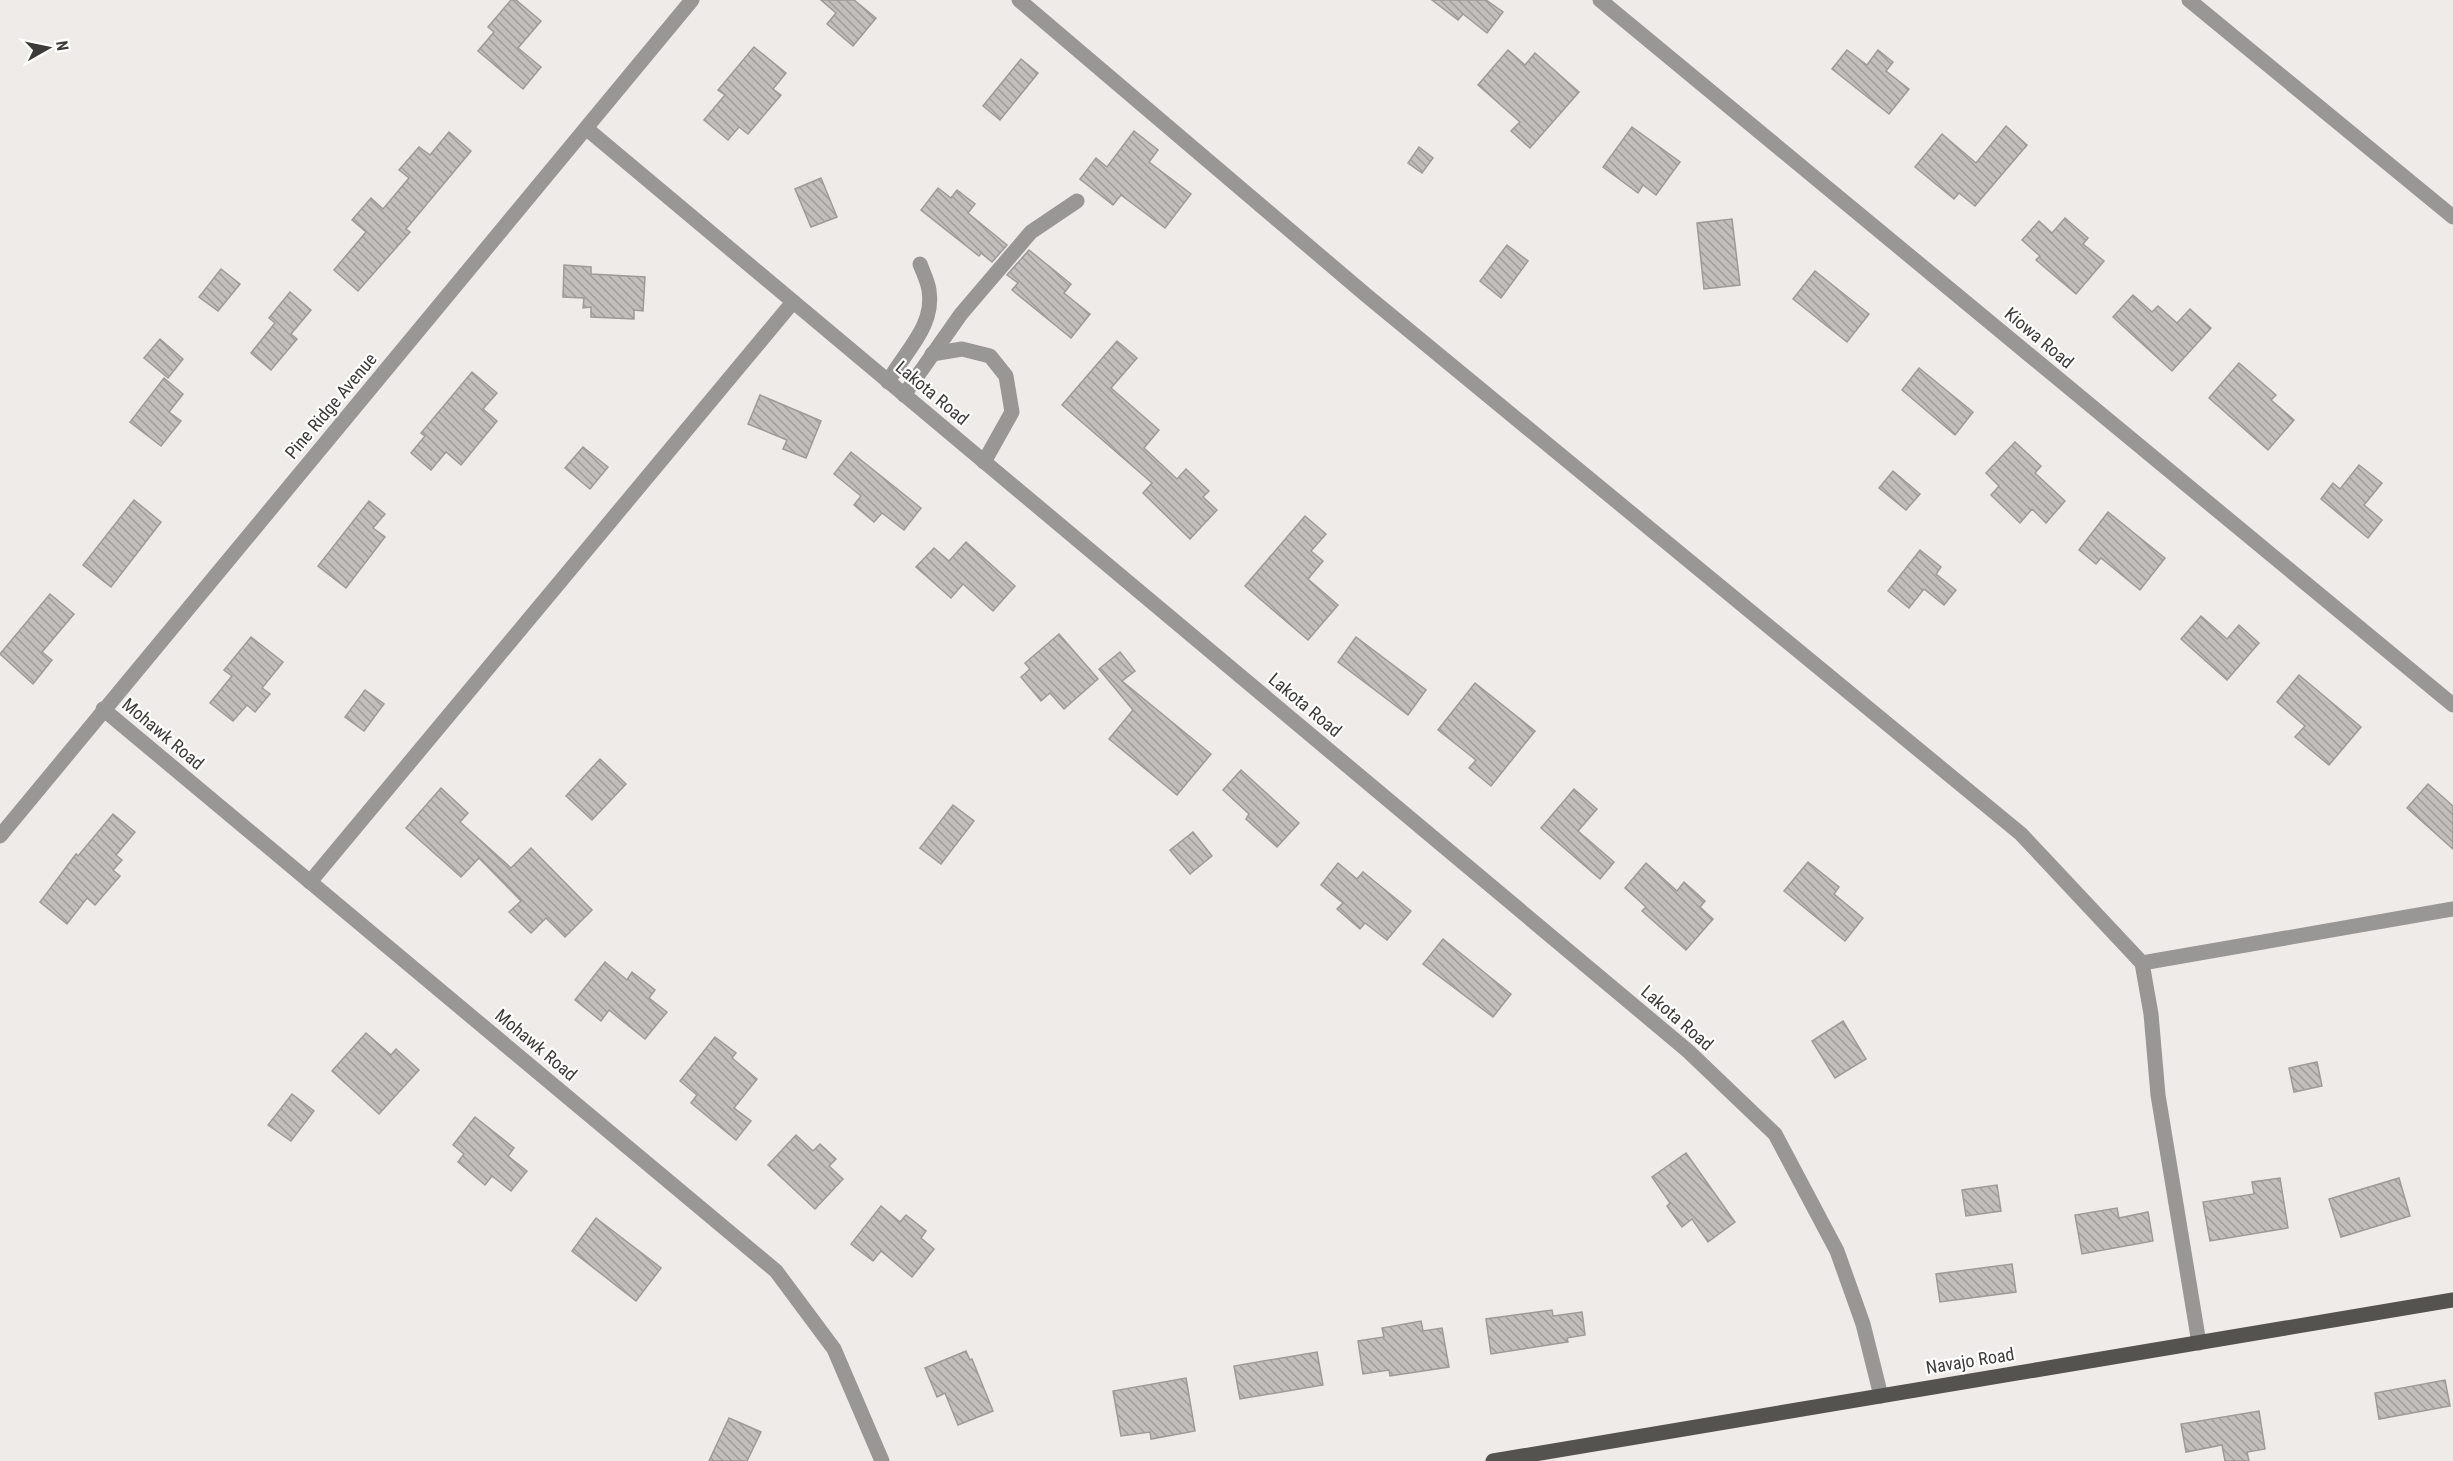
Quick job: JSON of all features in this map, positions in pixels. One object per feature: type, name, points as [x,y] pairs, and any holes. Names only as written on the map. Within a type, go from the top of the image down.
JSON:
[{"type":"main road","name":"Navajo Road","points":[[1493,1461],[2453,1300]]},
{"type":"street","name":"Pine Ridge Avenue","points":[[0,836],[692,0]]},
{"type":"street","points":[[1019,0],[1376,303],[2021,834],[2142,963],[2151,1014],[2158,1095],[2199,1343]]},
{"type":"street","name":"Kiowa Road","points":[[1600,0],[2453,705]]},
{"type":"street","points":[[2188,0],[2453,217]]},
{"type":"street","name":"Lakota Road","points":[[587,129],[1688,1051],[1775,1134],[1837,1251],[1863,1324],[1881,1396]]},
{"type":"street","points":[[904,395],[961,314],[1031,232],[1077,201]]},
{"type":"street","points":[[888,382],[899,361],[925,328],[930,310],[929,289],[920,264]]},
{"type":"street","points":[[310,882],[793,302]]},
{"type":"street","points":[[932,354],[962,349],[990,356],[1006,376],[1012,412],[984,462]]},
{"type":"street","name":"Mohawk Road","points":[[103,710],[776,1271],[834,1348],[882,1461]]},
{"type":"street","points":[[2142,963],[2453,909]]},
{"type":"building","points":[[511,0],[516,0],[541,21],[518,48],[541,67],[523,89],[478,51],[494,32],[488,27]]},
{"type":"building","points":[[821,0],[854,0],[876,18],[853,46],[827,24],[836,13]]},
{"type":"building","points":[[1432,0],[1486,0],[1503,12],[1487,33],[1463,14],[1458,20]]},
{"type":"building","points":[[754,47],[786,73],[773,89],[781,95],[748,134],[739,127],[728,140],[704,120],[725,95],[718,90]]},
{"type":"building","points":[[1508,50],[1525,65],[1535,53],[1579,92],[1530,148],[1511,131],[1520,122],[1478,85]]},
{"type":"building","points":[[1847,50],[1867,65],[1878,50],[1893,62],[1886,71],[1909,89],[1889,114],[1832,69]]},
{"type":"building","points":[[1021,59],[1038,73],[1000,120],[983,106]]},
{"type":"building","points":[[2006,126],[2027,145],[1975,206],[1959,193],[1954,199],[1915,167],[1942,134],[1976,163]]},
{"type":"building","points":[[1632,127],[1680,162],[1656,195],[1643,185],[1638,193],[1603,167]]},
{"type":"building","points":[[1134,131],[1158,150],[1149,162],[1191,194],[1165,228],[1121,195],[1113,205],[1080,179],[1096,158],[1107,167]]},
{"type":"building","points":[[449,132],[471,151],[406,229],[410,232],[358,291],[334,270],[366,232],[352,220],[371,198],[383,209],[409,178],[399,170],[419,147],[430,155]]},
{"type":"building","points":[[1419,147],[1433,158],[1422,173],[1408,163]]},
{"type":"building","points":[[821,178],[837,217],[811,227],[795,189]]},
{"type":"building","points":[[938,188],[951,198],[957,190],[975,204],[968,213],[1007,245],[992,262],[981,253],[979,256],[921,210]]},
{"type":"building","points":[[2065,218],[2088,238],[2083,244],[2104,261],[2076,294],[2036,260],[2040,256],[2022,240],[2039,221],[2052,233]]},
{"type":"building","points":[[1732,219],[1740,285],[1704,289],[1697,223]]},
{"type":"building","points":[[1507,245],[1528,261],[1501,298],[1480,281]]},
{"type":"building","points":[[1029,250],[1071,284],[1064,293],[1090,314],[1071,338],[1012,290],[1018,283],[1007,275]]},
{"type":"building","points":[[564,265],[591,267],[591,274],[645,277],[643,311],[634,310],[634,319],[591,317],[591,307],[583,308],[584,298],[563,297]]},
{"type":"building","points":[[221,269],[240,284],[218,311],[199,297]]},
{"type":"building","points":[[1815,271],[1869,314],[1847,342],[1793,299]]},
{"type":"building","points":[[290,292],[311,310],[291,334],[297,339],[271,370],[251,353],[275,323],[269,318]]},
{"type":"building","points":[[2133,295],[2152,312],[2158,306],[2177,323],[2190,309],[2211,328],[2172,371],[2113,317]]},
{"type":"building","points":[[160,339],[183,359],[168,378],[144,358]]},
{"type":"building","points":[[1117,341],[1137,358],[1111,388],[1159,430],[1144,448],[1177,479],[1186,469],[1209,491],[1203,497],[1217,510],[1190,539],[1143,493],[1152,483],[1062,405]]},
{"type":"building","points":[[2239,363],[2276,395],[2271,400],[2294,420],[2268,450],[2209,398]]},
{"type":"building","points":[[1919,368],[1973,412],[1955,435],[1902,390]]},
{"type":"building","points":[[472,372],[497,393],[483,409],[497,421],[461,465],[446,452],[431,470],[411,453],[425,436],[421,433]]},
{"type":"building","points":[[164,378],[183,394],[169,412],[181,421],[161,446],[130,422]]},
{"type":"building","points":[[760,395],[821,421],[806,458],[783,449],[787,440],[748,424]]},
{"type":"building","points":[[2015,442],[2041,466],[2035,473],[2065,501],[2046,523],[2032,509],[2020,523],[1991,495],[1999,486],[1986,473]]},
{"type":"building","points":[[583,447],[608,467],[590,489],[565,468]]},
{"type":"building","points":[[851,452],[921,508],[904,530],[882,513],[874,522],[854,505],[861,496],[834,474]]},
{"type":"building","points":[[2359,465],[2382,483],[2364,505],[2382,520],[2368,538],[2321,499],[2333,483],[2340,489]]},
{"type":"building","points":[[1893,471],[1920,494],[1906,510],[1879,488]]},
{"type":"building","points":[[134,500],[161,522],[111,587],[83,565]]},
{"type":"building","points":[[369,501],[385,514],[373,528],[385,537],[346,588],[318,566]]},
{"type":"building","points":[[2108,512],[2165,558],[2140,590],[2101,558],[2096,564],[2079,550]]},
{"type":"building","points":[[1305,516],[1326,534],[1311,551],[1323,561],[1308,579],[1338,605],[1308,640],[1245,586]]},
{"type":"building","points":[[966,542],[1015,586],[993,611],[963,584],[951,598],[916,567],[934,548],[949,561]]},
{"type":"building","points":[[1920,550],[1941,567],[1936,574],[1956,590],[1944,605],[1924,589],[1909,608],[1888,591]]},
{"type":"building","points":[[50,594],[74,614],[42,652],[52,660],[33,684],[0,654]]},
{"type":"building","points":[[2201,616],[2227,639],[2239,625],[2259,643],[2227,680],[2181,639]]},
{"type":"building","points":[[1059,634],[1098,679],[1064,709],[1050,693],[1041,701],[1021,677],[1030,669],[1025,663]]},
{"type":"building","points":[[251,637],[283,662],[262,688],[270,694],[255,712],[247,705],[233,721],[210,703],[232,676],[224,670]]},
{"type":"building","points":[[1356,637],[1426,690],[1408,715],[1338,662]]},
{"type":"building","points":[[1120,652],[1135,671],[1122,681],[1211,754],[1177,795],[1109,739],[1133,710],[1099,669]]},
{"type":"building","points":[[2299,675],[2361,727],[2329,765],[2295,737],[2305,726],[2277,702]]},
{"type":"building","points":[[1475,683],[1535,731],[1491,786],[1469,768],[1476,760],[1438,730]]},
{"type":"building","points":[[365,690],[384,704],[364,731],[345,717]]},
{"type":"building","points":[[600,759],[626,784],[592,820],[566,796]]},
{"type":"building","points":[[1241,770],[1299,823],[1277,847],[1246,819],[1249,814],[1223,790]]},
{"type":"building","points":[[2428,784],[2453,806],[2453,849],[2407,808]]},
{"type":"building","points":[[441,788],[468,813],[460,822],[511,868],[531,848],[592,910],[565,937],[546,918],[531,933],[509,912],[521,901],[479,858],[461,877],[406,828]]},
{"type":"building","points":[[1574,789],[1597,809],[1578,831],[1614,862],[1600,879],[1541,828]]},
{"type":"building","points":[[953,805],[974,821],[941,864],[920,848]]},
{"type":"building","points":[[113,814],[135,832],[116,855],[122,860],[113,870],[120,876],[95,905],[87,898],[67,924],[40,902],[76,854],[78,856]]},
{"type":"building","points":[[1193,832],[1212,856],[1190,874],[1170,850]]},
{"type":"building","points":[[1808,862],[1839,887],[1834,894],[1863,918],[1845,941],[1784,891]]},
{"type":"building","points":[[1338,863],[1357,879],[1363,872],[1411,911],[1387,940],[1365,923],[1360,929],[1337,909],[1343,903],[1321,885]]},
{"type":"building","points":[[1646,863],[1677,891],[1684,882],[1705,901],[1700,907],[1713,919],[1686,950],[1642,911],[1646,907],[1625,888]]},
{"type":"building","points":[[1443,939],[1511,994],[1493,1017],[1423,964]]},
{"type":"building","points":[[605,962],[627,980],[632,972],[655,990],[649,998],[667,1012],[645,1039],[609,1010],[601,1021],[575,1000]]},
{"type":"building","points":[[1843,1021],[1866,1059],[1835,1078],[1812,1041]]},
{"type":"building","points":[[366,1033],[391,1055],[396,1049],[419,1070],[379,1114],[332,1071]]},
{"type":"building","points":[[715,1037],[736,1053],[732,1058],[757,1079],[734,1108],[751,1121],[736,1140],[691,1103],[697,1095],[680,1081]]},
{"type":"building","points":[[2317,1062],[2322,1086],[2294,1092],[2289,1068]]},
{"type":"building","points":[[292,1094],[314,1111],[291,1141],[268,1125]]},
{"type":"building","points":[[475,1117],[514,1148],[508,1156],[527,1171],[511,1191],[492,1176],[485,1185],[458,1162],[464,1154],[453,1145]]},
{"type":"building","points":[[796,1135],[813,1151],[820,1144],[836,1159],[829,1166],[843,1179],[815,1209],[768,1165]]},
{"type":"building","points":[[1686,1153],[1735,1222],[1708,1242],[1692,1219],[1682,1227],[1667,1206],[1670,1203],[1652,1177]]},
{"type":"building","points":[[2280,1178],[2288,1228],[2210,1241],[2203,1202],[2254,1194],[2252,1182]]},
{"type":"building","points":[[2399,1178],[2410,1216],[2341,1237],[2329,1199]]},
{"type":"building","points":[[1997,1185],[2001,1211],[1966,1216],[1962,1190]]},
{"type":"building","points":[[881,1206],[900,1222],[906,1215],[926,1231],[921,1238],[934,1249],[912,1277],[881,1251],[873,1261],[851,1244]]},
{"type":"building","points":[[2117,1208],[2119,1218],[2148,1212],[2153,1241],[2082,1254],[2075,1215]]},
{"type":"building","points":[[596,1218],[661,1268],[636,1301],[572,1251]]},
{"type":"building","points":[[2012,1264],[2016,1292],[1940,1302],[1936,1274]]},
{"type":"building","points":[[1552,1310],[1553,1316],[1582,1312],[1585,1335],[1567,1338],[1568,1342],[1491,1354],[1486,1319]]},
{"type":"building","points":[[1421,1321],[1423,1331],[1442,1328],[1449,1367],[1390,1376],[1389,1370],[1363,1374],[1358,1341],[1384,1337],[1382,1328]]},
{"type":"building","points":[[966,1351],[970,1360],[972,1359],[993,1411],[958,1425],[945,1393],[937,1397],[925,1368]]},
{"type":"building","points":[[1317,1352],[1323,1385],[1240,1399],[1234,1366]]},
{"type":"building","points":[[1186,1378],[1195,1431],[1151,1439],[1150,1432],[1121,1436],[1113,1391]]},
{"type":"building","points":[[2445,1380],[2450,1406],[2379,1419],[2375,1393]]},
{"type":"building","points":[[2259,1411],[2265,1449],[2247,1452],[2249,1461],[2225,1461],[2222,1445],[2186,1452],[2181,1424]]},
{"type":"building","points":[[729,1418],[761,1432],[747,1461],[709,1461]]}]
